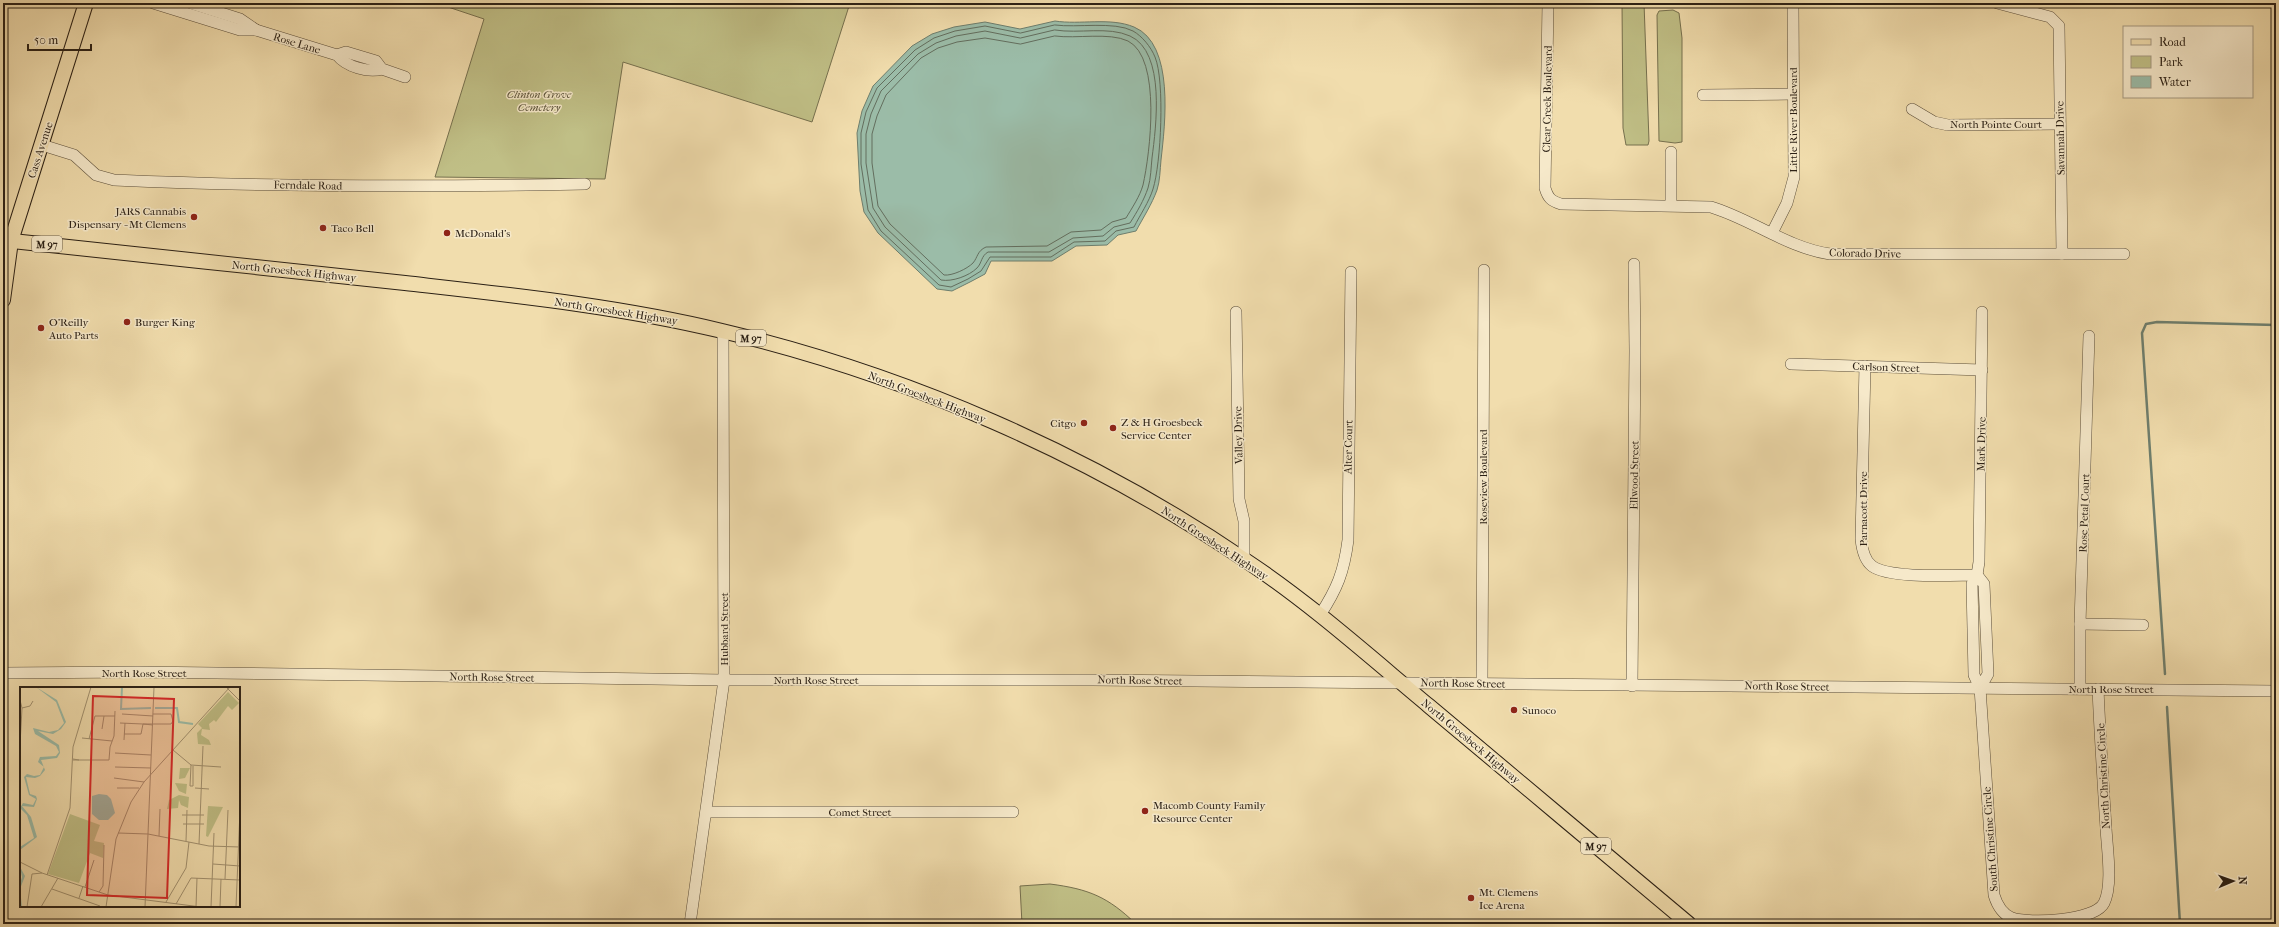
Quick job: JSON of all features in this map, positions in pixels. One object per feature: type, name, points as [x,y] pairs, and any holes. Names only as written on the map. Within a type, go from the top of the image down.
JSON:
[{"type":"main road","name":"Cass Avenue","points":[[3,300],[7,240],[42,145],[86,3]]},
{"type":"main road","name":"North Groesbeck Highway","points":[[7,240],[572,303],[650,316],[723,331],[809,354],[880,377],[992,422],[1110,479],[1244,559],[1320,616],[1401,682],[1689,924]]},
{"type":"street","name":"Rose Lane","points":[[153,3],[240,30],[256,30],[337,55],[343,62],[374,72],[382,69],[405,77]]},
{"type":"street","name":"Rose Lane","points":[[190,3],[240,19],[256,30]]},
{"type":"street","name":"Clear Creek Boulevard","points":[[1547,195],[1545,182],[1548,3]]},
{"type":"street","name":"Little River Boulevard","points":[[1772,233],[1787,203],[1794,177],[1793,3]]},
{"type":"street","name":"Savannah Drive","points":[[1997,3],[2050,17],[2057,22],[2060,39],[2062,254]]},
{"type":"street","points":[[1703,95],[1793,94]]},
{"type":"street","name":"North Pointe Court","points":[[1912,109],[1934,122],[1948,125],[2060,124]]},
{"type":"street","name":"Ferndale Road","points":[[42,145],[74,155],[96,175],[114,180],[234,184],[442,186],[585,184]]},
{"type":"street","points":[[1671,152],[1671,205]]},
{"type":"street","name":"Colorado Drive","points":[[1547,195],[1551,200],[1561,204],[1711,206],[1813,250],[1830,254],[2124,254]]},
{"type":"street","name":"Ellwood Street","points":[[1632,686],[1635,351],[1634,264]]},
{"type":"street","name":"Roseview Boulevard","points":[[1482,684],[1484,270]]},
{"type":"street","name":"Alter Court","points":[[1320,616],[1342,577],[1348,540],[1350,272]]},
{"type":"street","name":"Valley Drive","points":[[1236,312],[1239,498],[1244,521],[1244,559]]},
{"type":"street","name":"Mark Drive","points":[[1980,688],[1988,674],[1984,584],[1977,575],[1982,312]]},
{"type":"street","name":"Hubbard Street","points":[[690,924],[724,680],[723,331]]},
{"type":"street","name":"Rose Petal Court","points":[[2080,689],[2080,624],[2089,336]]},
{"type":"street","name":"Carlson Street","points":[[1790,364],[1982,370]]},
{"type":"street","name":"Parnacott Drive","points":[[1865,366],[1861,538],[1866,560],[1872,566],[1890,573],[1977,575]]},
{"type":"street","points":[[2080,624],[2143,625]]},
{"type":"street","name":"North Rose Street","points":[[3,673],[137,672],[724,680],[1401,682],[1632,686],[2276,691]]},
{"type":"street","name":"South Christine Circle","points":[[1980,688],[1992,880],[1994,895],[1998,906],[2012,918],[2025,920],[2050,920],[2090,914],[2101,907],[2107,897],[2108,863]]},
{"type":"street","name":"North Christine Circle","points":[[2098,689],[2108,863]]},
{"type":"street","name":"Comet Street","points":[[706,812],[1013,812]]},
{"type":"green space","name":"Clinton Grove Cemetery","points":[[436,3],[850,3],[812,122],[623,62],[605,179],[435,177],[484,19]]},
{"type":"green space","points":[[1622,3],[1644,3],[1648,145],[1626,145],[1623,128]]},
{"type":"green space","points":[[1673,10],[1679,13],[1682,38],[1682,142],[1675,143],[1659,141],[1657,15],[1659,11]]},
{"type":"green space","points":[[1050,884],[1076,889],[1097,896],[1116,907],[1136,924],[1022,924],[1020,886]]},
{"type":"water","points":[[1055,21],[1115,22],[1125,24],[1134,27],[1147,36],[1156,50],[1162,67],[1165,107],[1159,179],[1155,195],[1136,231],[1118,235],[1107,245],[1076,246],[1052,261],[991,261],[985,274],[970,282],[952,291],[937,289],[878,233],[864,212],[860,191],[857,133],[862,111],[873,86],[912,46],[932,34],[954,27],[985,22],[1020,29]]},
{"type":"waterway","points":[[2165,674],[2142,333],[2146,324],[2157,322],[2276,325]]},
{"type":"waterway","points":[[2167,707],[2180,924]]},
{"type":"place","name":"JARS Cannabis Dispensary - Mt Clemens","points":[[194,217]]},
{"type":"place","name":"Taco Bell","points":[[323,228]]},
{"type":"place","name":"McDonald's","points":[[447,233]]},
{"type":"place","name":"Burger King","points":[[127,322]]},
{"type":"place","name":"O'Reilly Auto Parts","points":[[41,328]]},
{"type":"place","name":"Citgo","points":[[1084,423]]},
{"type":"place","name":"Z & H Groesbeck Service Center","points":[[1113,428]]},
{"type":"place","name":"Sunoco","points":[[1514,710]]},
{"type":"place","name":"Macomb County Family Resource Center","points":[[1145,811]]},
{"type":"place","name":"Mt. Clemens Ice Arena","points":[[1471,898]]}]
